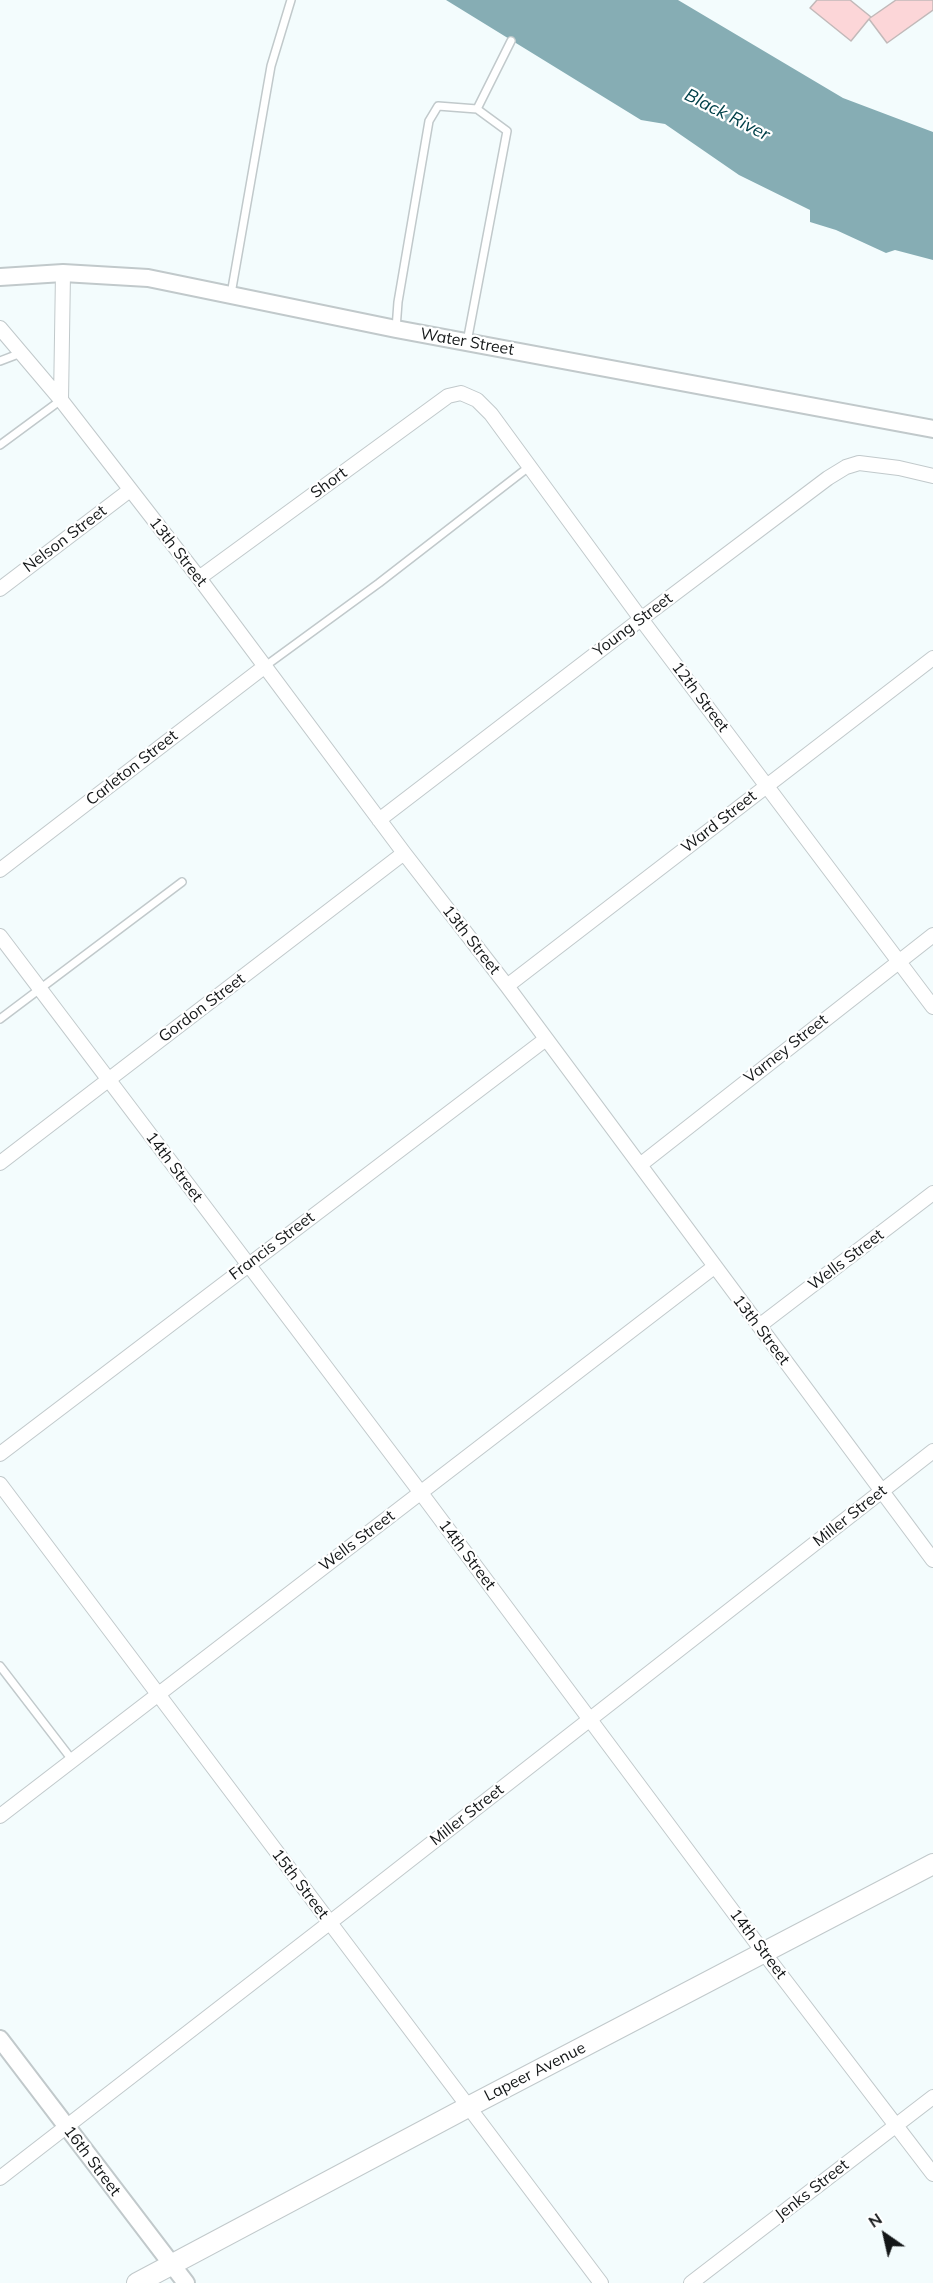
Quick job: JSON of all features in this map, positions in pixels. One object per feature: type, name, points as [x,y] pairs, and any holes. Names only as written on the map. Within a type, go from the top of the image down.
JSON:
[{"type":"main road","name":"Lapeer Avenue","points":[[138,2283],[468,2107],[933,1864]]},
{"type":"street","name":"Water Street","points":[[0,277],[63,273],[148,278],[396,329],[933,429]]},
{"type":"street","points":[[61,400],[63,273]]},
{"type":"street","name":"13th Street","points":[[0,328],[61,400],[199,578],[379,820],[507,986],[714,1268],[933,1560]]},
{"type":"street","name":"12th Street","points":[[461,393],[477,400],[491,414],[641,619],[933,1007]]},
{"type":"street","name":"Short","points":[[199,578],[448,396],[461,393]]},
{"type":"street","name":"Young Street","points":[[379,820],[828,478],[846,467],[860,464],[899,468],[933,476]]},
{"type":"street","name":"Nelson Street","points":[[0,589],[130,490]]},
{"type":"street","name":"Ward Street","points":[[507,986],[933,658]]},
{"type":"street","name":"Carleton Street","points":[[0,870],[264,667]]},
{"type":"street","name":"Gordon Street","points":[[0,1163],[404,853]]},
{"type":"street","name":"Varney Street","points":[[640,1165],[933,935]]},
{"type":"street","name":"14th Street","points":[[0,936],[421,1492],[764,1953],[933,2174]]},
{"type":"street","name":"Francis Street","points":[[0,1454],[546,1039]]},
{"type":"street","name":"Wells Street","points":[[759,1326],[933,1193]]},
{"type":"street","name":"Wells Street","points":[[0,1816],[714,1268]]},
{"type":"street","name":"Miller Street","points":[[0,2178],[933,1451]]},
{"type":"street","name":"15th Street","points":[[0,1484],[601,2283]]},
{"type":"street","name":"16th Street","points":[[0,2038],[186,2283]]},
{"type":"street","name":"Jenks Street","points":[[691,2283],[933,2097]]},
{"type":"lane","points":[[231,294],[271,66],[291,0]]},
{"type":"lane","points":[[477,109],[511,41]]},
{"type":"lane","points":[[396,329],[398,302],[429,121],[438,106],[477,109],[507,131],[467,342]]},
{"type":"lane","points":[[0,361],[21,353]]},
{"type":"lane","points":[[0,445],[61,400]]},
{"type":"lane","points":[[264,667],[379,583],[530,466]]},
{"type":"lane","points":[[0,1019],[182,882]]},
{"type":"lane","points":[[0,1666],[73,1761]]},
{"type":"water","name":"Black River","points":[[446,0],[678,0],[843,98],[933,132],[933,260],[895,250],[886,253],[836,230],[810,222],[810,210],[739,175],[665,124],[641,120]]},
{"type":"building","points":[[817,0],[850,0],[870,18],[896,0],[933,0],[933,10],[887,43],[869,19],[851,41],[810,8]]}]
